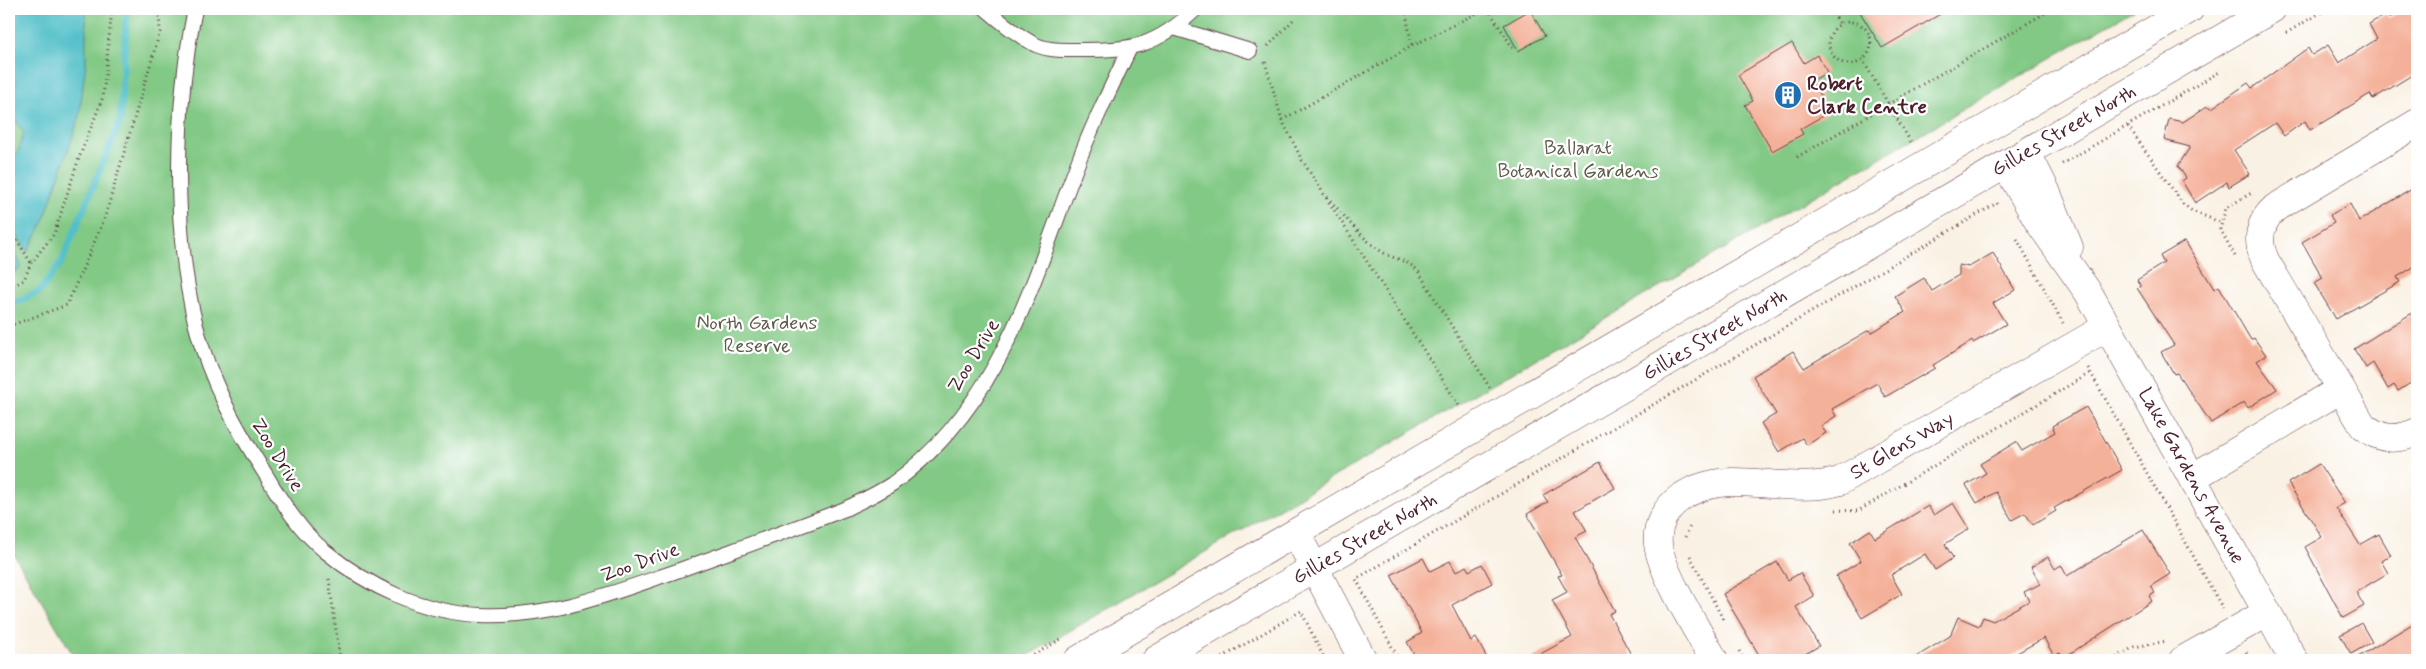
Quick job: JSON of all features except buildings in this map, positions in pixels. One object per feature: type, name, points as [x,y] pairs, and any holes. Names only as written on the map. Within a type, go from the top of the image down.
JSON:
[{"type":"main road","name":"Gillies Street North","points":[[1078,660],[2190,9]]},
{"type":"main road","name":"Gillies Street North","points":[[1156,660],[2272,9]]},
{"type":"main road","name":"Lake Gardens Avenue","points":[[1996,123],[2016,159],[2046,191],[2088,292],[2294,660]]},
{"type":"main road","points":[[2417,123],[2270,212],[2261,229],[2260,245],[2265,260],[2359,421],[2374,434],[2384,438],[2396,439],[2417,432]]},
{"type":"main road","name":"St Glens Way","points":[[1714,660],[1668,572],[1658,545],[1659,530],[1664,515],[1678,500],[1700,488],[1724,482],[1812,485],[1840,481],[2107,326]]},
{"type":"main road","points":[[2192,478],[2341,390]]},
{"type":"main road","points":[[1296,533],[1363,660]]},
{"type":"main road","points":[[2183,660],[2267,613]]},
{"type":"lane","name":"Zoo Drive","points":[[195,9],[188,45],[180,109],[180,188],[183,240],[196,325],[212,379],[240,434],[283,503],[310,537],[326,552],[392,594],[432,608],[480,615],[548,611],[611,595],[760,542],[845,509],[892,483],[929,452],[969,406],[1009,340],[1025,307],[1075,170],[1130,48]]},
{"type":"lane","points":[[986,9],[1024,38],[1051,50],[1130,48],[1152,41],[1174,28],[1196,9]]},
{"type":"lane","points":[[1174,28],[1255,52]]},
{"type":"path","points":[[9,288],[24,280],[30,263],[54,234],[79,158],[103,97],[112,9]]},
{"type":"path","points":[[9,326],[67,305],[104,220],[160,32],[159,9]]},
{"type":"path","points":[[1405,9],[1412,46]]},
{"type":"path","points":[[1282,120],[1412,46],[1486,9],[1514,50]]},
{"type":"path","points":[[1831,9],[1840,24]]},
{"type":"path","points":[[1797,157],[2052,9]]},
{"type":"path","points":[[2284,34],[2327,9]]},
{"type":"path","points":[[1294,19],[1255,52],[1265,62],[1282,120],[1302,160],[1460,407]]},
{"type":"path","points":[[1854,22],[1866,29],[1869,34],[1870,48],[1862,59],[1849,64],[1836,59],[1831,54],[1828,40],[1830,34],[1840,24],[1854,22]]},
{"type":"path","points":[[1862,59],[1913,144]]},
{"type":"path","points":[[2062,164],[2224,69]]},
{"type":"path","points":[[2128,126],[2185,206],[2222,223]]},
{"type":"path","points":[[1320,189],[1372,244],[1385,254],[1410,263],[1418,271],[1491,390]]},
{"type":"path","points":[[1399,660],[1356,579],[1996,202],[2001,211]]},
{"type":"path","points":[[9,228],[30,263]]},
{"type":"path","points":[[2015,236],[2235,631]]},
{"type":"path","points":[[326,552],[340,660]]},
{"type":"path","points":[[1218,660],[1301,611],[1325,660]]},
{"type":"green space","name":"North Gardens Reserve","points":[[9,9],[2135,9],[1020,660],[76,660],[9,546]]},
{"type":"water","points":[[9,9],[86,9],[86,62],[79,118],[43,223],[27,252],[9,221],[9,164],[18,152],[24,133],[9,110]]},
{"type":"water","points":[[9,241],[16,252],[21,267],[9,276]]},
{"type":"waterway","points":[[9,305],[39,292],[62,261],[120,122],[127,9]]},
{"type":"place","name":"Robert Clark Centre","points":[[1788,95]]},
{"type":"park label","name":"Ballarat Botanical Gardens","points":[[1578,160]]}]
